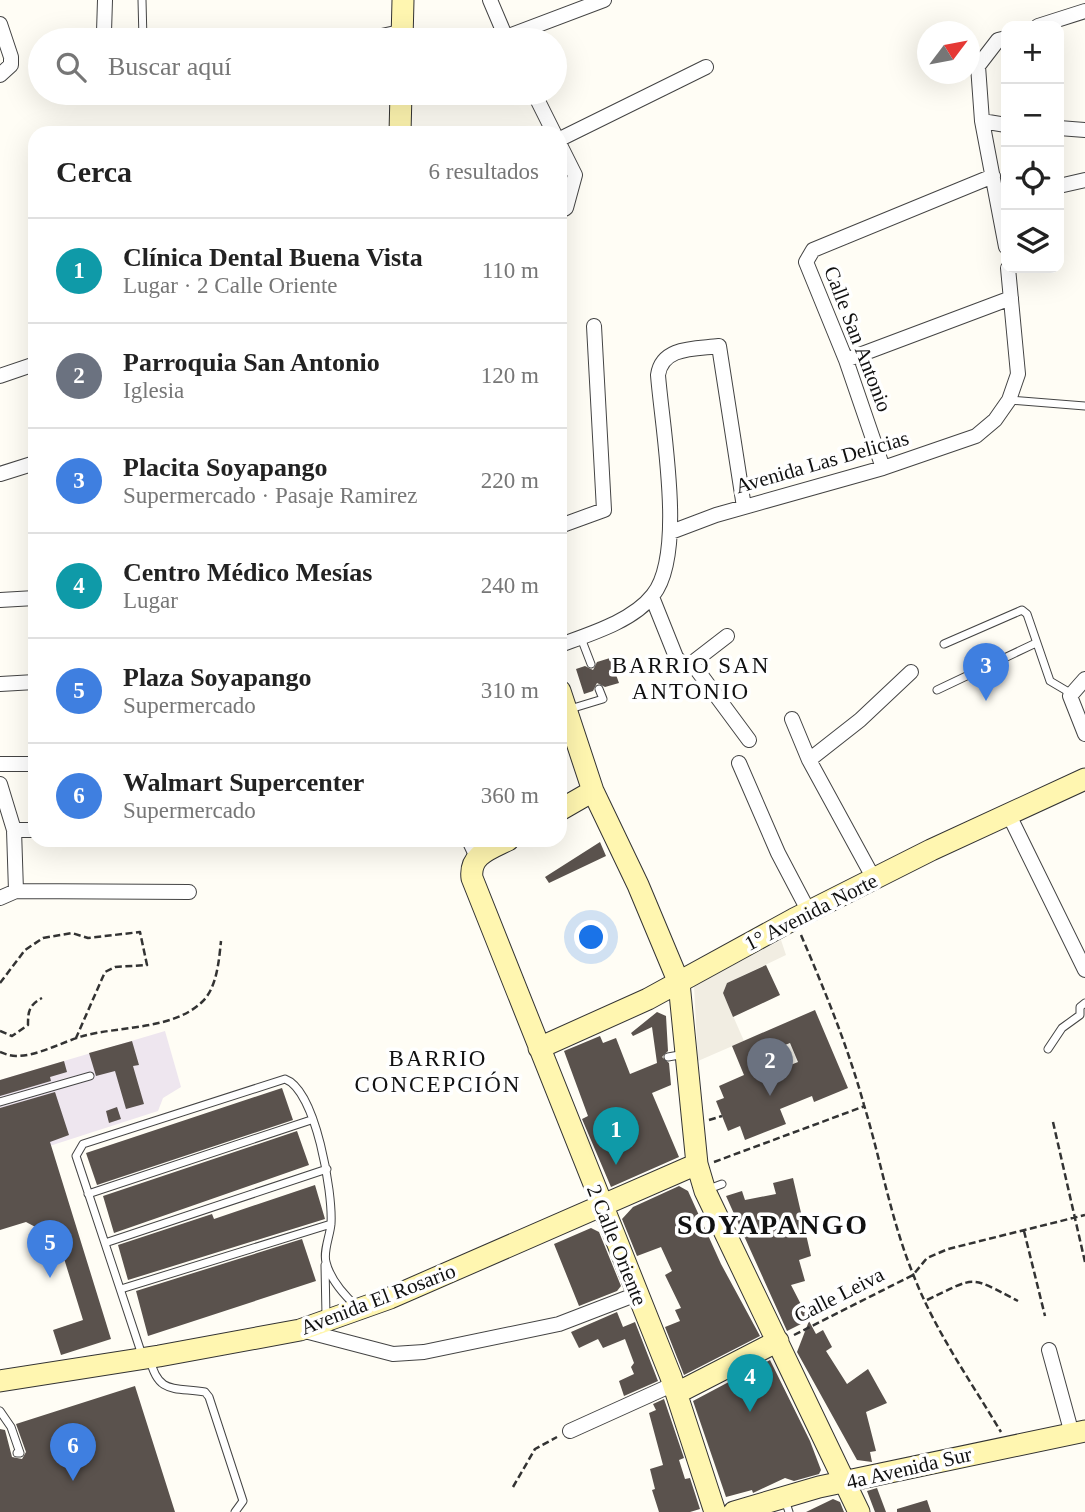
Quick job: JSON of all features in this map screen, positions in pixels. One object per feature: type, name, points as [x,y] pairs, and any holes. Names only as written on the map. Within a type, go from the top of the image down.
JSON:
[{"type":"main road","points":[[402,28],[403,0]]},
{"type":"main road","points":[[400,126],[401,105]]},
{"type":"main road","points":[[567,713],[593,791],[638,885],[679,983],[677,1055],[694,1078],[699,1122],[697,1164],[714,1187],[778,1340],[859,1512]]},
{"type":"main road","name":"1° Avenida Norte","points":[[539,1048],[609,1022],[802,915],[1085,779]]},
{"type":"main road","points":[[567,806],[593,791]]},
{"type":"main road","name":"2 Calle Oriente","points":[[473,849],[472,878],[637,1294],[655,1324],[715,1512]]},
{"type":"main road","name":"Avenida El Rosario","points":[[0,1381],[300,1330],[359,1309],[697,1164]]},
{"type":"main road","points":[[676,1389],[778,1340]]},
{"type":"main road","name":"4a Avenida Sur","points":[[734,1512],[786,1504],[846,1482],[1079,1433]]},
{"type":"street","points":[[104,28],[105,0]]},
{"type":"street","points":[[490,0],[500,28]]},
{"type":"street","points":[[529,28],[575,6],[604,0]]},
{"type":"street","points":[[1054,21],[1085,11]]},
{"type":"street","points":[[0,24],[11,57],[11,65],[0,75]]},
{"type":"street","points":[[1001,39],[978,66],[982,121],[993,176],[1001,195]]},
{"type":"street","points":[[567,136],[706,67]]},
{"type":"street","points":[[540,105],[550,126]]},
{"type":"street","points":[[982,121],[1001,123]]},
{"type":"street","points":[[1064,128],[1085,130]]},
{"type":"street","points":[[567,159],[575,175],[567,204]]},
{"type":"street","name":"Calle San Antonio","points":[[883,468],[846,360],[806,262],[813,250],[993,176]]},
{"type":"street","points":[[1064,185],[1085,180]]},
{"type":"street","name":"Avenida Las Delicias","points":[[671,532],[744,507],[883,468],[976,436],[995,420],[1009,400],[1018,374],[1008,273]]},
{"type":"street","points":[[846,360],[1011,298]]},
{"type":"street","points":[[567,523],[604,510],[594,326]]},
{"type":"street","points":[[567,643],[597,632],[652,597],[666,575],[671,532],[659,369],[664,360],[677,352],[719,346],[744,507]]},
{"type":"street","points":[[0,376],[28,367]]},
{"type":"street","points":[[0,474],[28,465]]},
{"type":"street","points":[[652,597],[676,657],[683,665],[692,663],[727,636]]},
{"type":"street","points":[[0,600],[28,598]]},
{"type":"street","points":[[692,663],[749,740]]},
{"type":"street","points":[[810,760],[860,720],[911,673]]},
{"type":"street","points":[[1085,679],[1072,694],[1085,734]]},
{"type":"street","points":[[0,684],[28,682]]},
{"type":"street","points":[[792,719],[810,760],[874,879]]},
{"type":"street","points":[[739,763],[802,915]]},
{"type":"street","points":[[0,764],[28,764]]},
{"type":"street","points":[[0,784],[14,830],[16,891]]},
{"type":"street","points":[[1009,815],[1085,970]]},
{"type":"street","points":[[14,830],[28,830]]},
{"type":"street","points":[[0,898],[16,891],[189,892]]},
{"type":"street","points":[[300,1330],[393,1353],[424,1352],[559,1324],[637,1294]]},
{"type":"street","points":[[1049,1350],[1079,1433]]},
{"type":"street","points":[[570,1431],[676,1389]]},
{"type":"lane","points":[[142,0],[143,28]]},
{"type":"lane","points":[[1009,400],[1085,406]]},
{"type":"lane","points":[[944,644],[1018,609],[1027,614],[1051,681],[1072,694]]},
{"type":"lane","points":[[581,638],[591,664]]},
{"type":"lane","points":[[937,690],[1037,643]]},
{"type":"lane","points":[[567,701],[603,699],[599,689]]},
{"type":"lane","points":[[1048,1049],[1062,1028],[1081,1009]]},
{"type":"lane","points":[[0,1102],[90,1076]]},
{"type":"lane","points":[[235,1512],[243,1501],[209,1397],[205,1392],[165,1387],[146,1358],[76,1156],[83,1144],[285,1079],[301,1089],[327,1169],[331,1224],[325,1261],[326,1320]]},
{"type":"lane","points":[[88,1194],[311,1119]]},
{"type":"lane","points":[[105,1243],[327,1169]]},
{"type":"lane","points":[[121,1289],[331,1224]]},
{"type":"lane","points":[[325,1261],[345,1295],[359,1309]]},
{"type":"lane","points":[[0,1411],[11,1427],[18,1453]]},
{"type":"path","points":[[802,915],[865,1106],[877,1159],[913,1275],[949,1349],[1010,1447]]},
{"type":"path","points":[[0,983],[25,950],[43,938],[72,933],[88,938],[140,932],[147,965],[115,967],[104,972],[76,1038]]},
{"type":"path","points":[[0,1052],[13,1057],[26,1055],[76,1038],[111,1030],[144,1027],[191,1011],[204,1001],[213,986],[220,941]]},
{"type":"path","points":[[0,1031],[12,1036],[20,1032],[28,1025],[29,1010],[33,1002],[42,998]]},
{"type":"path","points":[[697,1164],[707,1165],[865,1106]]},
{"type":"path","points":[[699,1122],[722,1116]]},
{"type":"path","points":[[1053,1122],[1085,1262]]},
{"type":"path","name":"Calle Leiva","points":[[778,1340],[913,1275],[927,1258],[948,1249],[1085,1215]]},
{"type":"path","points":[[1024,1231],[1045,1316]]},
{"type":"path","points":[[927,1300],[967,1280],[976,1280],[1018,1301]]},
{"type":"path","points":[[513,1487],[535,1449],[570,1431]]},
{"type":"shaded area","points":[[781,940],[786,955],[727,983],[723,993],[744,1041],[698,1061],[694,986]]},
{"type":"shaded area","points":[[165,1031],[181,1087],[163,1098],[158,1111],[0,1162],[0,1080]]},
{"type":"building","points":[[610,658],[619,683],[605,687],[597,683],[593,691],[584,694],[576,669],[585,666],[593,670],[597,662]]},
{"type":"building","points":[[600,842],[606,856],[549,883],[545,877]]},
{"type":"building","points":[[766,965],[780,995],[733,1017],[723,993],[727,983]]},
{"type":"building","points":[[815,1010],[848,1088],[814,1102],[812,1096],[780,1109],[786,1124],[745,1140],[740,1126],[728,1131],[716,1101],[724,1098],[719,1086],[744,1075],[732,1046]],"holes":[[[790,1043],[798,1062],[773,1072],[765,1053]]]},
{"type":"building","points":[[657,1012],[666,1016],[668,1051],[662,1057],[669,1063],[671,1085],[652,1093],[679,1157],[611,1187],[582,1119],[588,1116],[564,1051],[600,1036],[603,1043],[616,1038],[630,1074],[657,1063],[652,1027],[633,1036],[631,1033]]},
{"type":"building","points":[[132,1041],[139,1065],[133,1066],[144,1104],[126,1109],[115,1071],[96,1076],[89,1053]]},
{"type":"building","points":[[64,1061],[67,1072],[50,1077],[51,1081],[0,1096],[0,1080]]},
{"type":"building","points":[[282,1088],[293,1120],[97,1185],[86,1153]]},
{"type":"building","points":[[55,1092],[69,1135],[50,1142],[111,1339],[61,1355],[53,1330],[83,1320],[58,1239],[26,1222],[0,1230],[0,1108]]},
{"type":"building","points":[[117,1107],[121,1119],[109,1123],[106,1111]]},
{"type":"building","points":[[297,1131],[309,1165],[114,1233],[103,1196]]},
{"type":"building","points":[[793,1178],[811,1256],[799,1260],[805,1281],[791,1285],[809,1320],[787,1331],[726,1196],[742,1191],[745,1200],[776,1194],[773,1183]]},
{"type":"building","points":[[315,1185],[325,1219],[128,1280],[118,1245],[212,1214],[214,1219]]},
{"type":"building","points":[[679,1186],[688,1191],[721,1264],[760,1336],[684,1375],[665,1327],[680,1321],[675,1310],[681,1308],[665,1275],[672,1271],[661,1247],[637,1256],[622,1219],[633,1207]]},
{"type":"building","points":[[591,1228],[599,1232],[621,1286],[617,1291],[579,1306],[554,1244]]},
{"type":"building","points":[[302,1239],[316,1281],[148,1336],[136,1291]]},
{"type":"building","points":[[617,1312],[623,1327],[635,1322],[658,1381],[624,1396],[619,1381],[634,1374],[631,1367],[634,1363],[625,1339],[603,1348],[598,1339],[579,1348],[571,1332]]},
{"type":"building","points":[[809,1321],[816,1334],[823,1330],[832,1347],[826,1351],[847,1384],[868,1369],[887,1403],[866,1412],[876,1451],[870,1452],[872,1462],[857,1460],[797,1352]]},
{"type":"building","points":[[770,1360],[810,1441],[821,1470],[819,1474],[794,1481],[785,1478],[753,1493],[752,1490],[726,1497],[693,1401]]},
{"type":"building","points":[[135,1386],[175,1512],[0,1512],[0,1429],[5,1430],[12,1457],[22,1459],[26,1452],[16,1424]]},
{"type":"building","points":[[664,1399],[684,1458],[679,1460],[685,1479],[690,1478],[700,1509],[690,1512],[659,1512],[652,1490],[655,1489],[650,1469],[663,1465],[649,1413],[656,1410],[653,1404]]},
{"type":"building","points":[[877,1488],[886,1512],[875,1512],[867,1491]]},
{"type":"building","points":[[833,1499],[840,1502],[844,1512],[806,1512]]},
{"type":"building","points":[[927,1500],[931,1512],[897,1512],[897,1509]]},
{"type":"place","name":"Placita Soyapango","points":[[986,701]]},
{"type":"place","name":"Parroquia San Antonio","points":[[770,1096]]},
{"type":"place","name":"Clínica Dental Buena Vista","points":[[616,1165]]},
{"type":"place","name":"Plaza Soyapango","points":[[50,1278]]},
{"type":"place","name":"Centro Médico Mesías","points":[[750,1412]]},
{"type":"place","name":"Walmart Supercenter","points":[[73,1481]]},
{"type":"district","name":"BARRIO SAN ANTONIO","points":[[691,678]]},
{"type":"district","name":"BARRIO CONCEPCIÓN","points":[[438,1071]]},
{"type":"district","name":"SOYAPANGO","points":[[773,1224]]}]
